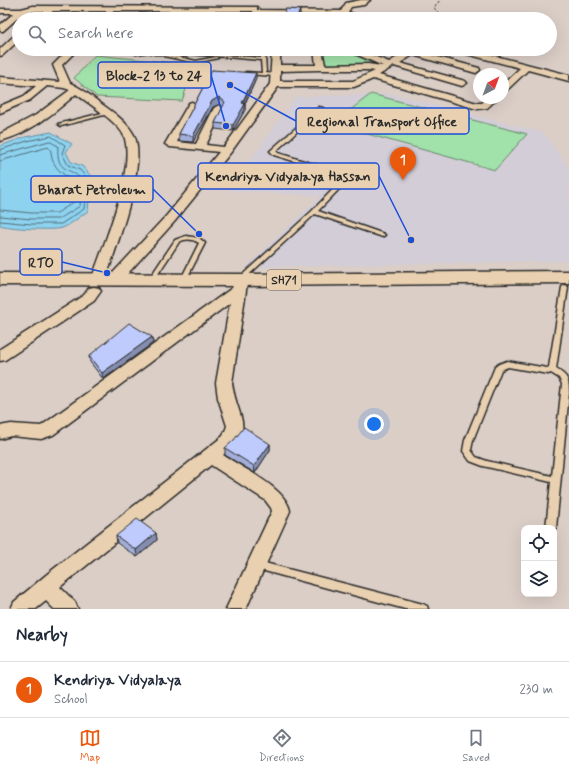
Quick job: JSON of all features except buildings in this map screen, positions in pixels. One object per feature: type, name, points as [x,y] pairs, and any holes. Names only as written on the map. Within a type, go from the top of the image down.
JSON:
[{"type":"main road","name":"SH71","points":[[0,279],[240,285],[566,282]]},
{"type":"main road","name":"SH71","points":[[0,291],[152,279],[184,279],[240,285]]},
{"type":"street","points":[[132,9],[134,0]]},
{"type":"street","points":[[250,0],[255,11]]},
{"type":"street","points":[[344,12],[349,5],[361,3],[366,0]]},
{"type":"street","points":[[1,8],[21,11],[34,8],[301,12]]},
{"type":"street","points":[[48,12],[52,9]]},
{"type":"street","points":[[0,29],[12,19]]},
{"type":"street","points":[[0,53],[12,42]]},
{"type":"street","points":[[67,56],[57,65],[71,87],[119,123],[130,136],[132,162],[128,187],[103,282]]},
{"type":"street","points":[[0,356],[89,298],[103,282],[171,218],[227,150],[267,97],[275,56]]},
{"type":"street","points":[[319,56],[321,68]]},
{"type":"street","points":[[364,56],[387,66],[462,84]]},
{"type":"street","points":[[272,75],[351,84],[357,83],[372,76],[404,56]]},
{"type":"street","points":[[429,56],[473,69]]},
{"type":"street","points":[[484,56],[569,78]]},
{"type":"street","points":[[272,75],[321,68],[387,66]]},
{"type":"street","points":[[509,83],[526,67]]},
{"type":"street","points":[[372,76],[477,106],[484,106],[486,104]]},
{"type":"street","points":[[0,80],[45,83],[71,87]]},
{"type":"street","points":[[0,110],[27,98],[45,83]]},
{"type":"street","points":[[0,138],[12,134],[52,110],[71,87]]},
{"type":"street","points":[[192,105],[170,142],[174,145],[227,150]]},
{"type":"street","points":[[198,147],[219,108]]},
{"type":"street","points":[[0,433],[7,430],[35,434],[47,431],[240,285]]},
{"type":"street","points":[[21,609],[53,581],[229,441],[234,433],[235,426],[226,398],[224,382],[240,285]]},
{"type":"street","points":[[210,456],[271,495],[280,505],[281,511],[236,609]]},
{"type":"street","points":[[49,586],[51,592],[68,609]]},
{"type":"lane","points":[[171,56],[196,62],[217,58],[264,60]]},
{"type":"lane","points":[[221,56],[264,60]]},
{"type":"lane","points":[[264,56],[264,60],[272,75]]},
{"type":"lane","points":[[243,73],[272,75]]},
{"type":"lane","points":[[240,285],[346,180],[345,177],[276,154],[273,151],[321,108]]},
{"type":"lane","points":[[61,124],[106,113]]},
{"type":"lane","points":[[314,212],[382,235]]},
{"type":"lane","points":[[152,279],[177,240],[183,238],[198,239],[202,243],[184,279]]},
{"type":"lane","points":[[552,370],[566,282]]},
{"type":"lane","points":[[551,525],[556,480],[566,384],[562,376],[552,370],[548,371],[507,364],[502,366],[498,369],[469,440],[467,451],[473,459],[486,464],[556,480]]},
{"type":"lane","points":[[256,564],[423,609]]},
{"type":"path","points":[[438,12],[434,8],[440,0]]},
{"type":"shaded area","points":[[391,94],[544,133],[569,169],[569,261],[246,267],[321,196],[229,191],[295,97]]},
{"type":"green space","points":[[94,56],[194,65],[182,101],[97,97],[74,78]]},
{"type":"green space","points":[[322,56],[358,56],[372,64],[367,66],[324,66]]},
{"type":"green space","points":[[371,94],[527,134],[495,170],[332,124]]},
{"type":"water","points":[[51,132],[72,144],[66,152],[71,162],[82,166],[91,176],[88,211],[68,225],[57,229],[31,229],[0,225],[0,146],[25,137]]},
{"type":"place","name":"Regional Transport Office","points":[[230,85]]},
{"type":"place","name":"Block-2 13 to 24","points":[[226,126]]},
{"type":"place","name":"Kendriya Vidyalaya","points":[[403,180]]},
{"type":"place","name":"Bharat Petroleum","points":[[199,234]]},
{"type":"place","name":"Kendriya Vidyalaya Hassan","points":[[411,240]]},
{"type":"place","name":"RTO","points":[[107,273]]}]
